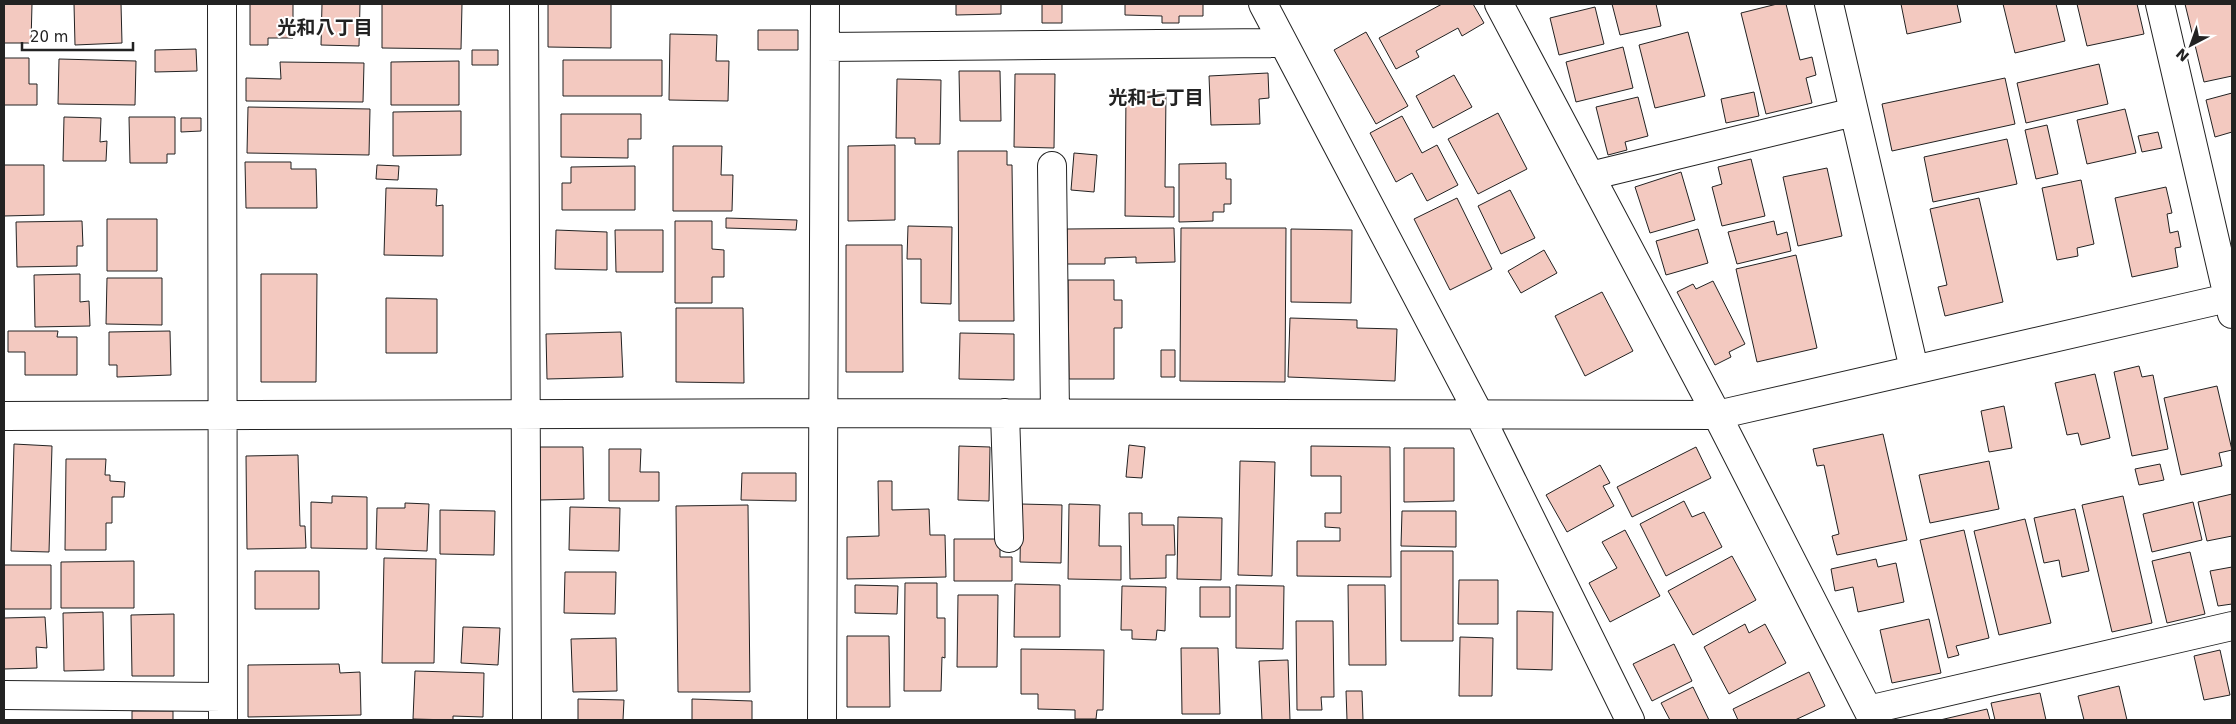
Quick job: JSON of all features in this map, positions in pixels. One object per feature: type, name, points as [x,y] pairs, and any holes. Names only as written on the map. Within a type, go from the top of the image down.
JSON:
[{"type":"street","points":[[4,695],[223,708],[222,4]]},
{"type":"street","points":[[524,4],[524,414],[527,720]]},
{"type":"street","points":[[822,720],[825,4]]},
{"type":"street","points":[[1263,4],[1478,412],[1630,720]]},
{"type":"street","points":[[1499,4],[1717,414],[1871,715],[2232,626]]},
{"type":"street","points":[[1829,4],[1914,369]]},
{"type":"street","points":[[4,416],[1478,412],[1717,414],[1914,369],[2231,303],[2160,4]]},
{"type":"street","points":[[825,47],[1283,43]]},
{"type":"street","points":[[1590,176],[1854,112]]},
{"type":"street","points":[[1052,166],[1055,413]]},
{"type":"street","points":[[1005,413],[1008,538]]},
{"type":"building","points":[[4,4],[32,4],[31,43],[4,43]]},
{"type":"building","points":[[74,4],[121,4],[122,43],[75,45]]},
{"type":"building","points":[[250,4],[293,4],[293,38],[268,38],[268,45],[250,45]]},
{"type":"building","points":[[322,4],[360,4],[359,46],[321,45]]},
{"type":"building","points":[[382,4],[462,4],[461,49],[382,48]]},
{"type":"building","points":[[548,4],[611,4],[611,48],[548,47]]},
{"type":"building","points":[[956,4],[1001,4],[1001,14],[956,15]]},
{"type":"building","points":[[1042,4],[1062,4],[1062,23],[1042,23]]},
{"type":"building","points":[[1125,4],[1203,4],[1203,16],[1179,16],[1179,23],[1162,23],[1162,16],[1125,15]]},
{"type":"building","points":[[1442,4],[1473,4],[1484,23],[1462,36],[1458,28],[1416,51],[1419,57],[1396,69],[1379,38]]},
{"type":"building","points":[[1612,4],[1656,4],[1661,26],[1620,35]]},
{"type":"building","points":[[1777,4],[1786,4],[1800,60],[1812,57],[1816,75],[1806,78],[1812,103],[1766,114],[1741,13]]},
{"type":"building","points":[[1901,4],[1957,4],[1961,22],[1907,34]]},
{"type":"building","points":[[2003,4],[2056,4],[2065,41],[2015,53]]},
{"type":"building","points":[[2077,4],[2137,4],[2144,34],[2087,46]]},
{"type":"building","points":[[2185,4],[2232,4],[2232,76],[2204,82]]},
{"type":"building","points":[[1595,7],[1604,44],[1559,55],[1550,18]]},
{"type":"building","points":[[758,30],[798,30],[798,50],[758,50]]},
{"type":"building","points":[[1366,32],[1408,106],[1376,124],[1334,50]]},
{"type":"building","points":[[1688,32],[1705,96],[1655,108],[1639,45]]},
{"type":"building","points":[[670,34],[717,35],[716,61],[729,61],[728,101],[669,100]]},
{"type":"building","points":[[1623,47],[1633,88],[1576,102],[1566,62]]},
{"type":"building","points":[[196,49],[197,71],[155,72],[155,50]]},
{"type":"building","points":[[472,50],[498,50],[498,65],[472,65]]},
{"type":"building","points":[[4,58],[29,58],[29,84],[37,84],[37,105],[4,105]]},
{"type":"building","points":[[59,59],[136,61],[135,105],[58,104]]},
{"type":"building","points":[[563,60],[662,60],[662,96],[563,96]]},
{"type":"building","points":[[459,61],[459,105],[391,105],[391,62]]},
{"type":"building","points":[[280,62],[364,63],[363,102],[246,101],[246,78],[281,79]]},
{"type":"building","points":[[2099,64],[2108,104],[2026,123],[2017,83]]},
{"type":"building","points":[[959,71],[1000,71],[1001,121],[960,121]]},
{"type":"building","points":[[1268,73],[1269,98],[1259,99],[1260,124],[1211,125],[1209,76]]},
{"type":"building","points":[[1015,74],[1055,74],[1054,148],[1014,147]]},
{"type":"building","points":[[1454,75],[1472,107],[1433,128],[1416,96]]},
{"type":"building","points":[[2005,78],[2015,124],[1892,151],[1882,104]]},
{"type":"building","points":[[897,79],[941,80],[940,144],[915,144],[915,138],[896,138]]},
{"type":"building","points":[[1126,92],[1166,92],[1165,187],[1174,187],[1174,217],[1125,216]]},
{"type":"building","points":[[1754,92],[1759,116],[1726,123],[1721,99]]},
{"type":"building","points":[[2232,93],[2232,132],[2215,137],[2206,100]]},
{"type":"building","points":[[1638,97],[1648,136],[1625,142],[1627,150],[1608,155],[1596,107]]},
{"type":"building","points":[[248,107],[370,109],[369,155],[247,153]]},
{"type":"building","points":[[2125,109],[2136,153],[2087,164],[2077,120]]},
{"type":"building","points":[[461,111],[461,155],[393,156],[393,112]]},
{"type":"building","points":[[1498,113],[1527,169],[1478,194],[1448,139]]},
{"type":"building","points":[[561,114],[641,114],[641,139],[628,139],[628,158],[561,157]]},
{"type":"building","points":[[1402,116],[1422,153],[1437,145],[1458,185],[1427,201],[1412,173],[1396,182],[1370,133]]},
{"type":"building","points":[[64,117],[101,118],[100,142],[107,141],[106,161],[63,161]]},
{"type":"building","points":[[129,117],[175,117],[175,154],[167,154],[167,163],[130,163]]},
{"type":"building","points":[[181,118],[201,118],[201,131],[181,132]]},
{"type":"building","points":[[2047,125],[2058,174],[2036,179],[2025,130]]},
{"type":"building","points":[[2158,132],[2162,148],[2142,152],[2138,136]]},
{"type":"building","points":[[2007,139],[2017,184],[1933,202],[1924,157]]},
{"type":"building","points":[[895,145],[895,220],[848,221],[848,146]]},
{"type":"building","points":[[673,146],[722,146],[721,175],[733,175],[732,211],[673,211]]},
{"type":"building","points":[[958,151],[1007,151],[1007,165],[1012,165],[1014,321],[959,321]]},
{"type":"building","points":[[1074,153],[1097,155],[1094,192],[1071,190]]},
{"type":"building","points":[[1751,159],[1765,216],[1722,226],[1712,187],[1722,184],[1718,167]]},
{"type":"building","points":[[245,162],[291,162],[291,169],[316,169],[317,208],[246,208]]},
{"type":"building","points":[[1226,163],[1226,179],[1231,179],[1231,204],[1224,204],[1224,212],[1213,212],[1213,221],[1179,222],[1179,164]]},
{"type":"building","points":[[4,165],[44,165],[44,215],[4,216]]},
{"type":"building","points":[[377,165],[399,166],[398,180],[376,179]]},
{"type":"building","points":[[635,166],[635,210],[562,210],[562,183],[571,183],[571,167]]},
{"type":"building","points":[[1827,168],[1842,236],[1798,246],[1783,177]]},
{"type":"building","points":[[1681,172],[1695,220],[1650,233],[1635,187]]},
{"type":"building","points":[[2081,180],[2094,244],[2077,248],[2078,256],[2057,260],[2042,188]]},
{"type":"building","points":[[2166,187],[2172,213],[2167,214],[2170,233],[2178,231],[2181,247],[2175,248],[2178,267],[2132,277],[2115,198]]},
{"type":"building","points":[[386,188],[437,189],[436,206],[443,205],[443,256],[384,255]]},
{"type":"building","points":[[1510,190],[1535,238],[1501,254],[1478,206]]},
{"type":"building","points":[[1457,198],[1492,269],[1450,290],[1414,219]]},
{"type":"building","points":[[1979,198],[2003,302],[1945,316],[1938,287],[1947,285],[1930,209]]},
{"type":"building","points":[[726,218],[797,220],[796,230],[726,228]]},
{"type":"building","points":[[107,219],[157,219],[157,271],[107,271]]},
{"type":"building","points":[[82,221],[83,246],[77,246],[77,266],[17,267],[16,222]]},
{"type":"building","points":[[675,221],[712,221],[712,249],[724,250],[724,277],[712,277],[712,303],[675,303]]},
{"type":"building","points":[[1774,221],[1777,235],[1787,232],[1791,251],[1737,264],[1728,232]]},
{"type":"building","points":[[908,226],[952,227],[951,304],[921,303],[921,259],[907,259]]},
{"type":"building","points":[[1174,228],[1175,262],[1136,263],[1136,257],[1105,258],[1105,264],[1067,264],[1067,229]]},
{"type":"building","points":[[1181,228],[1286,228],[1285,382],[1180,381]]},
{"type":"building","points":[[1291,229],[1352,230],[1351,303],[1291,302]]},
{"type":"building","points":[[1698,229],[1708,263],[1666,275],[1656,241]]},
{"type":"building","points":[[556,230],[607,232],[607,270],[555,269]]},
{"type":"building","points":[[615,230],[663,230],[663,272],[616,272]]},
{"type":"building","points":[[846,245],[902,245],[903,372],[846,372]]},
{"type":"building","points":[[1544,250],[1557,273],[1521,293],[1508,271]]},
{"type":"building","points":[[1796,255],[1817,348],[1757,362],[1736,269]]},
{"type":"building","points":[[80,274],[80,302],[89,301],[90,326],[35,327],[34,275]]},
{"type":"building","points":[[261,274],[317,274],[316,382],[261,382]]},
{"type":"building","points":[[107,278],[162,278],[162,325],[106,324]]},
{"type":"building","points":[[1068,280],[1114,280],[1114,300],[1122,300],[1122,328],[1114,328],[1114,379],[1069,379]]},
{"type":"building","points":[[1713,281],[1745,344],[1729,352],[1731,357],[1715,365],[1677,292],[1693,284],[1696,289]]},
{"type":"building","points":[[1602,292],[1633,351],[1585,376],[1555,316]]},
{"type":"building","points":[[386,298],[437,299],[437,353],[386,353]]},
{"type":"building","points":[[676,308],[743,308],[744,383],[676,382]]},
{"type":"building","points":[[1290,318],[1357,320],[1357,328],[1397,329],[1395,381],[1288,377]]},
{"type":"building","points":[[8,331],[58,331],[57,337],[77,337],[77,375],[25,375],[25,352],[8,352]]},
{"type":"building","points":[[170,331],[171,375],[117,377],[117,365],[109,365],[109,332]]},
{"type":"building","points":[[621,332],[623,377],[547,379],[546,334]]},
{"type":"building","points":[[960,333],[1014,334],[1014,380],[959,379]]},
{"type":"building","points":[[1161,350],[1175,350],[1175,377],[1161,377]]},
{"type":"building","points":[[2139,366],[2142,377],[2153,375],[2168,449],[2132,456],[2114,372]]},
{"type":"building","points":[[2095,374],[2110,438],[2081,445],[2078,433],[2067,435],[2055,383]]},
{"type":"building","points":[[2217,386],[2232,450],[2219,453],[2222,466],[2181,475],[2164,398]]},
{"type":"building","points":[[2004,406],[2012,448],[1989,452],[1981,411]]},
{"type":"building","points":[[1883,434],[1907,540],[1837,555],[1832,536],[1839,534],[1824,465],[1817,466],[1813,449]]},
{"type":"building","points":[[14,444],[52,446],[49,552],[11,551]]},
{"type":"building","points":[[1129,445],[1145,447],[1142,478],[1126,477]]},
{"type":"building","points":[[959,446],[990,447],[989,501],[958,500]]},
{"type":"building","points":[[1311,446],[1390,447],[1391,577],[1297,576],[1297,541],[1340,541],[1340,528],[1325,527],[1325,513],[1341,513],[1341,476],[1311,476]]},
{"type":"building","points":[[540,447],[583,447],[584,499],[540,500]]},
{"type":"building","points":[[1696,447],[1711,478],[1632,517],[1617,487]]},
{"type":"building","points":[[1404,448],[1454,448],[1454,501],[1404,502]]},
{"type":"building","points":[[609,449],[641,449],[640,472],[659,472],[659,501],[609,501]]},
{"type":"building","points":[[298,455],[300,526],[305,526],[306,548],[247,549],[246,456]]},
{"type":"building","points":[[66,459],[106,459],[105,475],[110,475],[110,481],[125,482],[124,497],[112,497],[112,523],[106,523],[106,550],[65,550]]},
{"type":"building","points":[[1240,461],[1275,462],[1272,576],[1238,575]]},
{"type":"building","points":[[1989,461],[1999,509],[1930,523],[1919,475]]},
{"type":"building","points":[[2160,464],[2164,480],[2139,485],[2135,469]]},
{"type":"building","points":[[1600,465],[1610,483],[1603,486],[1614,506],[1567,532],[1546,495]]},
{"type":"building","points":[[742,473],[796,473],[796,501],[741,500]]},
{"type":"building","points":[[878,481],[892,481],[892,510],[929,509],[930,535],[945,535],[946,577],[847,579],[847,537],[879,536]]},
{"type":"building","points":[[2232,494],[2232,536],[2207,541],[2198,502]]},
{"type":"building","points":[[332,496],[367,497],[367,549],[311,548],[311,502],[332,503]]},
{"type":"building","points":[[2123,496],[2152,623],[2112,632],[2082,505]]},
{"type":"building","points":[[1684,501],[1692,517],[1704,512],[1722,547],[1666,576],[1640,524]]},
{"type":"building","points":[[2193,502],[2202,540],[2152,552],[2143,514]]},
{"type":"building","points":[[405,503],[429,504],[427,551],[376,549],[377,508],[405,508]]},
{"type":"building","points":[[1021,504],[1062,505],[1061,563],[1020,562]]},
{"type":"building","points":[[1069,504],[1100,505],[1099,546],[1121,546],[1121,580],[1068,579]]},
{"type":"building","points":[[748,505],[750,692],[678,692],[676,506]]},
{"type":"building","points":[[570,507],[620,508],[619,551],[569,550]]},
{"type":"building","points":[[2075,509],[2089,571],[2062,577],[2059,560],[2044,563],[2034,518]]},
{"type":"building","points":[[440,510],[495,511],[494,555],[440,554]]},
{"type":"building","points":[[1402,511],[1456,511],[1456,547],[1401,546]]},
{"type":"building","points":[[1129,513],[1142,513],[1142,525],[1174,525],[1175,555],[1166,555],[1166,578],[1130,579]]},
{"type":"building","points":[[1178,517],[1222,518],[1221,580],[1177,579]]},
{"type":"building","points":[[2025,519],[2051,623],[1999,635],[1974,531]]},
{"type":"building","points":[[1625,530],[1660,596],[1610,622],[1589,583],[1617,568],[1602,542]]},
{"type":"building","points":[[1964,530],[1989,638],[1956,646],[1959,655],[1948,658],[1920,540]]},
{"type":"building","points":[[954,539],[1000,539],[1000,557],[1012,557],[1012,581],[954,581]]},
{"type":"building","points":[[1401,551],[1453,551],[1453,641],[1401,641]]},
{"type":"building","points":[[2190,552],[2205,614],[2167,623],[2152,561]]},
{"type":"building","points":[[1732,556],[1756,600],[1693,635],[1668,591]]},
{"type":"building","points":[[384,558],[436,559],[434,663],[382,663]]},
{"type":"building","points":[[1876,559],[1878,567],[1896,563],[1904,602],[1858,612],[1853,587],[1835,591],[1831,569]]},
{"type":"building","points":[[134,561],[134,608],[61,608],[61,562]]},
{"type":"building","points":[[4,565],[51,565],[51,609],[4,609]]},
{"type":"building","points":[[2232,567],[2232,604],[2218,606],[2210,571]]},
{"type":"building","points":[[255,571],[319,571],[319,609],[255,609]]},
{"type":"building","points":[[565,572],[616,572],[615,614],[564,613]]},
{"type":"building","points":[[1459,580],[1498,580],[1498,624],[1458,624]]},
{"type":"building","points":[[905,583],[937,583],[937,618],[945,618],[945,658],[942,657],[941,691],[904,691]]},
{"type":"building","points":[[1015,584],[1060,585],[1060,637],[1014,637]]},
{"type":"building","points":[[855,585],[898,586],[897,614],[855,613]]},
{"type":"building","points":[[1236,585],[1284,586],[1283,649],[1236,648]]},
{"type":"building","points":[[1348,585],[1385,585],[1386,665],[1349,665]]},
{"type":"building","points":[[1122,586],[1166,587],[1165,631],[1157,630],[1156,640],[1132,639],[1132,630],[1121,630]]},
{"type":"building","points":[[1200,587],[1230,587],[1230,617],[1200,617]]},
{"type":"building","points":[[958,595],[998,595],[997,667],[957,667]]},
{"type":"building","points":[[1517,611],[1553,612],[1552,670],[1517,669]]},
{"type":"building","points":[[103,612],[104,670],[64,671],[63,613]]},
{"type":"building","points":[[174,614],[174,676],[132,676],[131,615]]},
{"type":"building","points":[[45,617],[47,648],[36,647],[37,668],[4,669],[4,618]]},
{"type":"building","points":[[1929,619],[1941,673],[1892,683],[1880,630]]},
{"type":"building","points":[[1296,621],[1333,621],[1334,697],[1321,697],[1322,710],[1297,710]]},
{"type":"building","points":[[1745,624],[1749,633],[1765,624],[1786,663],[1729,694],[1704,647]]},
{"type":"building","points":[[463,627],[500,628],[498,665],[461,663]]},
{"type":"building","points":[[847,636],[889,636],[890,707],[847,707]]},
{"type":"building","points":[[1460,637],[1493,638],[1492,696],[1459,696]]},
{"type":"building","points":[[616,638],[617,691],[573,692],[571,639]]},
{"type":"building","points":[[1674,644],[1692,681],[1652,701],[1633,664]]},
{"type":"building","points":[[1181,648],[1218,648],[1220,714],[1182,714]]},
{"type":"building","points":[[1021,649],[1104,650],[1103,710],[1097,710],[1096,719],[1075,719],[1075,710],[1038,709],[1038,694],[1021,694]]},
{"type":"building","points":[[2220,650],[2230,695],[2204,700],[2194,656]]},
{"type":"building","points":[[1288,660],[1290,720],[1262,720],[1259,661]]},
{"type":"building","points":[[339,664],[340,673],[360,672],[361,715],[248,717],[248,665]]},
{"type":"building","points":[[415,671],[484,673],[483,717],[453,716],[453,720],[413,719]]},
{"type":"building","points":[[1809,672],[1825,706],[1795,720],[1738,720],[1733,709]]},
{"type":"building","points":[[2119,686],[2127,720],[2084,720],[2078,696]]},
{"type":"building","points":[[1693,687],[1709,720],[1670,720],[1661,703]]},
{"type":"building","points":[[1346,691],[1362,691],[1363,720],[1347,720]]},
{"type":"building","points":[[2040,693],[2046,720],[1995,720],[1991,703]]},
{"type":"building","points":[[578,699],[624,700],[623,720],[578,720]]},
{"type":"building","points":[[692,699],[752,701],[752,720],[692,720]]},
{"type":"building","points":[[1987,709],[1990,720],[1940,720]]},
{"type":"building","points":[[132,711],[173,711],[173,720],[132,720]]},
{"type":"district","name":"光和八丁目","points":[[325,27]]},
{"type":"district","name":"光和七丁目","points":[[1156,97]]}]
